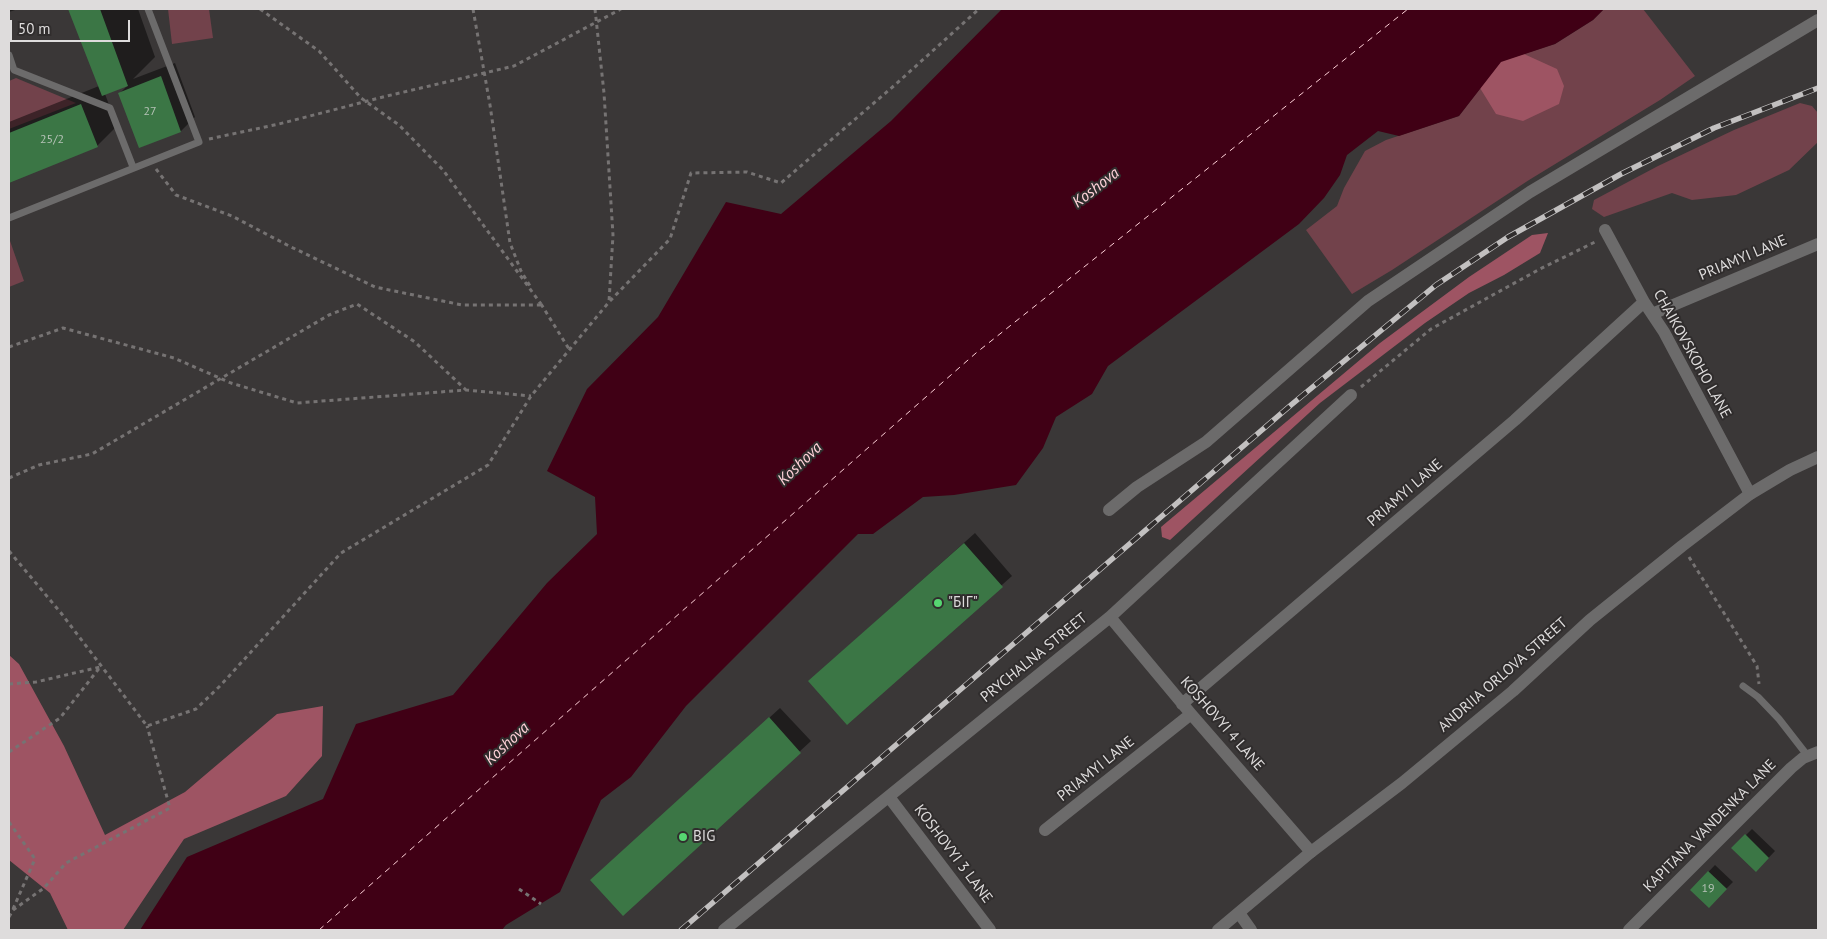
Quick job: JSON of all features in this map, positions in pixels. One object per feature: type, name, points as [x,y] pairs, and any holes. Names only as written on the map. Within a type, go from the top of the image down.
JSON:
[{"type":"street","points":[[1109,510],[1150,478],[1206,442],[1368,301],[1530,192],[1818,20]]},
{"type":"street","name":"CHAIKOVSKOHO LANE","points":[[1607,233],[1644,302],[1668,340],[1750,494]]},
{"type":"street","name":"PRIAMYI LANE","points":[[1652,314],[1818,244]]},
{"type":"street","name":"PRIAMYI LANE","points":[[1182,704],[1515,420],[1644,302]]},
{"type":"street","name":"PRYCHALNA STREET","points":[[724,930],[1110,617],[1351,395]]},
{"type":"street","name":"ANDRIIA ORLOVA STREET","points":[[1218,930],[1311,852],[1402,783],[1513,690],[1590,620],[1682,546],[1750,494],[1790,470],[1818,457]]},
{"type":"street","name":"KOSHOVYI 4 LANE","points":[[1110,617],[1182,704],[1311,852]]},
{"type":"street","name":"PRIAMYI LANE","points":[[1045,830],[1191,714]]},
{"type":"street","name":"KAPITANA VANDENKA LANE","points":[[1629,930],[1791,768],[1813,754]]},
{"type":"street","name":"KOSHOVYI 3 LANE","points":[[889,796],[990,930]]},
{"type":"street","points":[[1239,913],[1251,930]]},
{"type":"lane","points":[[9,218],[199,142],[148,9]]},
{"type":"lane","points":[[9,55],[14,70],[110,108],[133,167]]},
{"type":"lane","points":[[1743,686],[1758,697],[1813,754]]},
{"type":"path","points":[[260,9],[319,51],[366,102],[399,125],[443,170],[542,305]]},
{"type":"path","points":[[473,9],[510,243],[521,271],[570,349]]},
{"type":"path","points":[[595,9],[604,93],[613,236],[609,302]]},
{"type":"path","points":[[199,142],[514,66],[621,9]]},
{"type":"path","points":[[147,726],[196,708],[220,686],[341,553],[488,464],[531,396],[609,302],[670,239],[691,173],[748,172],[781,183],[896,84],[979,9]]},
{"type":"path","points":[[150,160],[176,195],[232,216],[289,246],[374,286],[462,305],[542,305]]},
{"type":"path","points":[[1351,395],[1431,328],[1607,233]]},
{"type":"path","points":[[9,478],[39,465],[92,454],[329,315],[357,304],[415,342],[466,390]]},
{"type":"path","points":[[9,347],[63,328],[174,358],[230,383],[297,403],[466,390],[531,396]]},
{"type":"path","points":[[1682,546],[1757,666],[1759,680],[1758,697]]},
{"type":"path","points":[[9,551],[61,613],[147,726],[170,808],[66,863],[44,888],[13,910]]},
{"type":"path","points":[[9,683],[36,682],[101,666]]},
{"type":"path","points":[[9,752],[60,718],[101,666]]},
{"type":"path","points":[[9,822],[35,859],[9,917]]},
{"type":"path","points":[[519,889],[540,904]]},
{"type":"shaded area","points":[[168,9],[209,9],[213,38],[172,44]]},
{"type":"shaded area","points":[[1604,9],[1643,9],[1695,76],[1352,294],[1306,230],[1337,206],[1344,188],[1365,151],[1386,140],[1459,116],[1501,61],[1555,44],[1593,20]]},
{"type":"shaded area","points":[[1524,54],[1557,69],[1564,86],[1559,104],[1523,121],[1496,114],[1480,88],[1501,61]]},
{"type":"shaded area","points":[[16,78],[76,103],[9,129],[9,81]]},
{"type":"shaded area","points":[[1800,103],[1812,106],[1818,113],[1818,142],[1789,170],[1736,195],[1692,200],[1672,193],[1604,217],[1592,209],[1594,200],[1658,166],[1734,130]]},
{"type":"shaded area","points":[[1548,233],[1540,253],[1469,293],[1425,323],[1320,403],[1170,540],[1162,537],[1161,527],[1380,343],[1469,277],[1532,235]]},
{"type":"shaded area","points":[[9,238],[24,281],[9,287]]},
{"type":"shaded area","points":[[9,655],[19,664],[64,746],[105,835],[185,792],[277,714],[323,706],[322,756],[286,796],[184,839],[123,930],[68,930],[50,893],[9,860]]},
{"type":"water","name":"Koshova","points":[[1002,9],[1604,9],[1593,20],[1555,44],[1501,62],[1459,116],[1399,136],[1378,131],[1347,155],[1340,175],[1324,198],[1299,224],[1108,366],[1092,394],[1056,417],[1043,448],[1016,485],[954,495],[923,497],[873,534],[858,534],[686,706],[631,777],[601,800],[560,892],[506,925],[502,930],[140,930],[187,857],[323,799],[356,724],[453,695],[547,583],[597,534],[595,497],[547,471],[587,389],[658,317],[726,202],[781,214],[891,121]]},
{"type":"building","points":[[68,9],[100,9],[128,86],[102,96]]},
{"type":"building","points":[[161,76],[181,132],[139,148],[118,93]]},
{"type":"building","points":[[81,104],[98,147],[9,183],[9,133]]},
{"type":"building","points":[[964,543],[1003,587],[847,725],[808,681]]},
{"type":"building","points":[[769,717],[801,753],[623,916],[590,880]]},
{"type":"building","points":[[1745,834],[1769,858],[1756,872],[1731,848]]},
{"type":"building","points":[[1708,871],[1727,889],[1709,908],[1690,890]]},
{"type":"ferry route","points":[[319,930],[976,353],[1408,9]]},
{"type":"railway","points":[[681,930],[1291,405],[1436,285],[1508,237],[1621,174],[1714,128],[1818,88]]},
{"type":"place","name":"\"БІГ\"","points":[[938,603]]},
{"type":"place","name":"BIG","points":[[683,837]]}]
